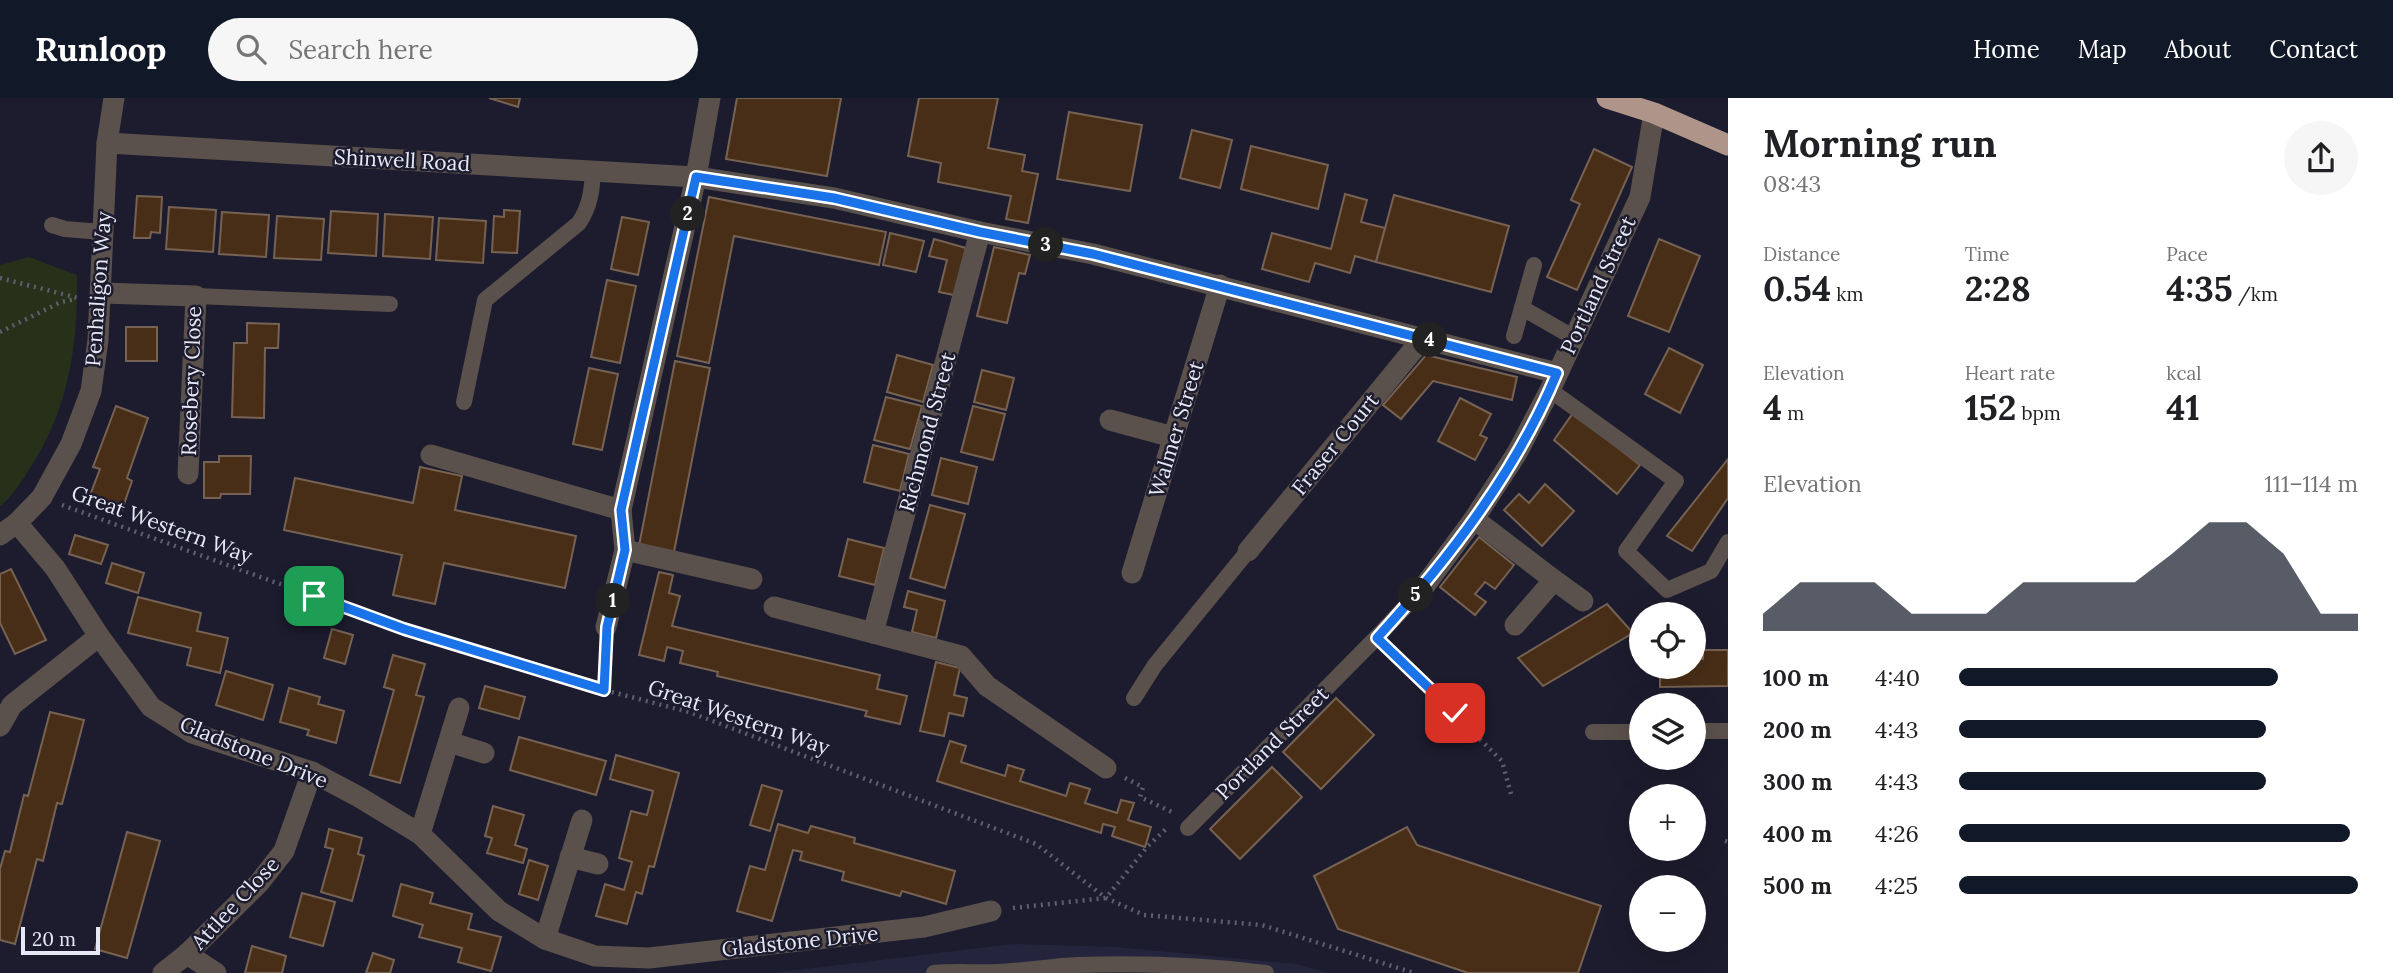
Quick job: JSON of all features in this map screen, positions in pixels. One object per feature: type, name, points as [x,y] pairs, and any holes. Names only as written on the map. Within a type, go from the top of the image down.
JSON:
[{"type":"highway","points":[[1607,98],[1654,113],[1728,145]]},
{"type":"street","name":"Penhaligon Way","points":[[8,529],[42,498],[71,444],[91,391],[98,340],[107,143],[114,98]]},
{"type":"street","points":[[607,627],[625,550],[621,510],[696,177],[710,98]]},
{"type":"street","name":"Portland Street","points":[[1423,588],[1474,519],[1517,453],[1553,381],[1640,197],[1654,113]]},
{"type":"street","name":"Shinwell Road","points":[[107,143],[696,177],[834,198],[980,232],[1093,254],[1220,285],[1423,338],[1553,381]]},
{"type":"street","name":"Richmond Street","points":[[873,632],[980,232]]},
{"type":"street","name":"Walmer Street","points":[[1132,573],[1220,285]]},
{"type":"street","name":"Rosebery Close","points":[[101,293],[196,296],[187,474]]},
{"type":"street","name":"Fraser Court","points":[[1248,551],[1423,338]]},
{"type":"street","points":[[1111,420],[1173,437]]},
{"type":"street","points":[[431,455],[621,510]]},
{"type":"street","points":[[1474,519],[1583,601]]},
{"type":"street","name":"Gladstone Drive","points":[[8,529],[55,568],[99,636],[151,707],[192,733],[312,772],[359,797],[421,834],[499,911],[545,939],[595,956],[649,958],[924,927],[991,911]]},
{"type":"street","points":[[625,550],[752,579]]},
{"type":"street","points":[[1515,625],[1553,579]]},
{"type":"street","points":[[774,607],[961,656],[988,686],[1106,768]]},
{"type":"street","points":[[0,726],[12,705],[99,636]]},
{"type":"street","points":[[421,834],[459,708]]},
{"type":"street","points":[[449,742],[484,753]]},
{"type":"street","name":"Attlee Close","points":[[163,973],[187,954],[259,883],[284,851],[312,772]]},
{"type":"street","points":[[545,939],[582,820]]},
{"type":"street","points":[[570,857],[598,864]]},
{"type":"street","name":"Attlee Close","points":[[187,954],[216,973]]},
{"type":"lane","points":[[464,402],[485,300],[579,223],[588,209],[593,171]]},
{"type":"lane","points":[[52,225],[65,229],[102,232]]},
{"type":"lane","points":[[1514,336],[1534,265]]},
{"type":"lane","points":[[196,296],[390,304]]},
{"type":"lane","points":[[1522,308],[1573,337]]},
{"type":"lane","points":[[1553,381],[1676,481],[1626,551],[1667,590],[1711,571],[1728,542]]},
{"type":"lane","points":[[1134,698],[1156,665],[1248,551]]},
{"type":"lane","name":"Portland Street","points":[[1184,822],[1377,638],[1423,588]]},
{"type":"lane","points":[[1706,731],[1728,732]]},
{"type":"lane","points":[[1593,732],[1629,732]]},
{"type":"lane","points":[[933,973],[995,973],[1076,965],[1143,969],[1189,965],[1266,973]]},
{"type":"path","points":[[0,278],[79,298]]},
{"type":"path","points":[[0,332],[61,302],[101,293]]},
{"type":"path","name":"Great Western Way","points":[[42,498],[404,629],[604,690],[689,712],[1036,844],[1106,898],[1144,915],[1262,925],[1414,973]]},
{"type":"path","points":[[604,690],[607,627]]},
{"type":"path","points":[[1377,638],[1502,761],[1511,794]]},
{"type":"path","points":[[1106,768],[1143,787],[1140,797],[1184,822]]},
{"type":"path","points":[[991,911],[1106,898]]},
{"type":"shaded area","points":[[1013,944],[1116,947],[1296,964],[1328,973],[773,973]]},
{"type":"green space","points":[[29,257],[77,275],[76,327],[68,376],[54,423],[27,473],[0,506],[0,265]]},
{"type":"building","points":[[489,98],[520,98],[518,107]]},
{"type":"building","points":[[737,98],[841,98],[827,176],[726,159]]},
{"type":"building","points":[[919,98],[998,98],[988,148],[1025,155],[1022,171],[1038,174],[1028,223],[1006,219],[1011,196],[938,182],[941,163],[908,156]]},
{"type":"building","points":[[1069,112],[1142,125],[1130,191],[1057,179]]},
{"type":"building","points":[[1192,130],[1232,140],[1220,188],[1180,178]]},
{"type":"building","points":[[1251,146],[1328,165],[1318,209],[1241,189]]},
{"type":"building","points":[[1594,149],[1632,167],[1577,290],[1547,277],[1580,204],[1571,200]]},
{"type":"building","points":[[1345,194],[1367,200],[1361,222],[1385,228],[1376,262],[1355,256],[1350,273],[1315,263],[1309,282],[1262,269],[1272,233],[1331,249]]},
{"type":"building","points":[[1394,195],[1509,226],[1491,292],[1376,262]]},
{"type":"building","points":[[137,196],[162,197],[160,233],[151,232],[150,238],[134,238]]},
{"type":"building","points":[[709,197],[886,232],[879,265],[734,236],[709,363],[677,356]]},
{"type":"building","points":[[169,207],[216,210],[213,252],[166,249]]},
{"type":"building","points":[[504,210],[520,211],[517,253],[492,252],[494,216],[504,217]]},
{"type":"building","points":[[331,211],[378,214],[376,256],[328,253]]},
{"type":"building","points":[[222,212],[269,215],[266,257],[219,254]]},
{"type":"building","points":[[385,214],[433,217],[430,259],[383,256]]},
{"type":"building","points":[[277,216],[324,219],[321,260],[274,258]]},
{"type":"building","points":[[622,217],[649,222],[638,275],[611,269]]},
{"type":"building","points":[[439,218],[486,221],[483,263],[436,260]]},
{"type":"building","points":[[890,233],[924,241],[916,272],[883,265]]},
{"type":"building","points":[[934,239],[966,248],[954,295],[939,292],[947,260],[929,256]]},
{"type":"building","points":[[1659,239],[1700,256],[1669,332],[1628,316]]},
{"type":"building","points":[[994,247],[1030,255],[1025,274],[1019,273],[1007,323],[977,316]]},
{"type":"building","points":[[607,280],[636,286],[620,363],[591,357]]},
{"type":"building","points":[[247,323],[279,324],[278,348],[265,348],[264,418],[232,417],[234,343],[247,343]]},
{"type":"building","points":[[126,327],[157,327],[157,361],[126,361]]},
{"type":"building","points":[[1669,348],[1703,365],[1680,413],[1645,394]]},
{"type":"building","points":[[897,355],[933,365],[923,402],[887,392]]},
{"type":"building","points":[[1426,355],[1517,377],[1512,400],[1433,381],[1401,419],[1383,405]]},
{"type":"building","points":[[675,361],[710,368],[673,557],[638,551]]},
{"type":"building","points":[[589,368],[618,374],[602,450],[573,444]]},
{"type":"building","points":[[982,370],[1014,378],[1006,410],[974,402]]},
{"type":"building","points":[[886,397],[922,406],[910,449],[874,440]]},
{"type":"building","points":[[1460,398],[1491,414],[1480,435],[1487,438],[1475,460],[1438,441]]},
{"type":"building","points":[[116,406],[148,418],[127,478],[132,481],[122,510],[89,498],[100,469],[93,467]]},
{"type":"building","points":[[973,406],[1005,414],[993,460],[961,452]]},
{"type":"building","points":[[1573,413],[1640,465],[1617,494],[1554,440]]},
{"type":"building","points":[[873,445],[909,454],[900,491],[864,482]]},
{"type":"building","points":[[219,456],[251,456],[250,494],[221,494],[220,498],[204,498],[204,462],[219,462]]},
{"type":"building","points":[[941,458],[977,467],[968,504],[932,495]]},
{"type":"building","points":[[1728,459],[1728,498],[1692,551],[1667,536]]},
{"type":"building","points":[[420,467],[462,476],[455,510],[576,536],[565,588],[444,563],[435,604],[393,595],[402,555],[284,530],[295,478],[413,503]]},
{"type":"building","points":[[1545,484],[1574,511],[1542,546],[1504,510],[1519,494],[1529,503]]},
{"type":"building","points":[[930,505],[965,514],[945,588],[910,578]]},
{"type":"building","points":[[75,535],[108,545],[101,564],[69,554]]},
{"type":"building","points":[[1479,537],[1514,565],[1495,589],[1485,582],[1475,594],[1486,602],[1475,615],[1440,587]]},
{"type":"building","points":[[848,539],[884,548],[875,585],[839,576]]},
{"type":"building","points":[[112,563],[144,573],[138,593],[106,583]]},
{"type":"building","points":[[11,569],[46,640],[15,654],[0,623],[0,574]]},
{"type":"building","points":[[659,572],[673,575],[669,593],[680,596],[672,626],[880,675],[877,689],[907,696],[900,724],[865,716],[867,711],[717,676],[718,672],[680,663],[683,651],[667,647],[664,661],[639,655]]},
{"type":"building","points":[[908,591],[945,601],[936,638],[912,632],[917,610],[904,607]]},
{"type":"building","points":[[138,597],[201,613],[197,631],[228,638],[220,673],[187,665],[191,648],[128,633]]},
{"type":"building","points":[[1607,604],[1629,629],[1629,635],[1543,686],[1518,658]]},
{"type":"building","points":[[332,629],[353,635],[345,664],[324,658]]},
{"type":"building","points":[[1706,650],[1728,650],[1728,686],[1660,687],[1660,679],[1706,679]]},
{"type":"building","points":[[393,655],[425,664],[416,695],[424,697],[400,783],[370,775],[394,690],[384,687]]},
{"type":"building","points":[[936,662],[960,668],[954,695],[967,698],[963,716],[949,713],[944,736],[920,731]]},
{"type":"building","points":[[226,671],[273,685],[263,720],[216,705]]},
{"type":"building","points":[[485,686],[525,697],[519,719],[479,708]]},
{"type":"building","points":[[289,688],[320,697],[318,704],[344,711],[336,743],[307,735],[309,730],[280,722]]},
{"type":"building","points":[[1336,698],[1374,735],[1321,789],[1283,752]]},
{"type":"building","points":[[50,712],[84,720],[62,804],[57,803],[43,861],[37,859],[15,944],[0,940],[0,869],[5,851],[10,852],[24,795],[28,796]]},
{"type":"building","points":[[519,737],[606,761],[596,795],[510,770]]},
{"type":"building","points":[[950,741],[966,746],[961,762],[1005,776],[1008,765],[1024,770],[1020,781],[1066,796],[1070,783],[1090,789],[1085,803],[1117,813],[1121,800],[1134,803],[1128,820],[1151,827],[1145,847],[1112,836],[1115,827],[1103,824],[1101,833],[937,781]]},
{"type":"building","points":[[616,755],[679,773],[654,867],[649,866],[642,894],[636,892],[627,924],[596,916],[605,884],[624,890],[632,862],[619,858],[631,811],[647,815],[653,791],[610,779]]},
{"type":"building","points":[[1272,767],[1302,797],[1240,859],[1210,829]]},
{"type":"building","points":[[762,785],[782,791],[770,831],[750,825]]},
{"type":"building","points":[[493,806],[524,815],[515,845],[527,849],[523,863],[487,853],[492,838],[485,836]]},
{"type":"building","points":[[778,824],[808,833],[811,826],[855,838],[854,843],[955,871],[946,904],[902,891],[900,896],[842,880],[844,872],[800,860],[802,852],[793,850],[772,921],[737,911],[750,866],[765,870]]},
{"type":"building","points":[[1407,827],[1417,845],[1601,906],[1578,973],[1468,973],[1338,929],[1314,876]]},
{"type":"building","points":[[329,829],[362,838],[358,854],[364,856],[352,901],[321,892],[333,849],[325,847]]},
{"type":"building","points":[[127,832],[160,841],[127,958],[95,949]]},
{"type":"building","points":[[529,860],[548,866],[538,900],[519,894]]},
{"type":"building","points":[[401,884],[433,893],[430,903],[472,914],[468,929],[501,937],[491,971],[458,962],[462,948],[419,937],[423,925],[393,916]]},
{"type":"building","points":[[302,893],[335,902],[323,946],[290,937]]},
{"type":"building","points":[[252,946],[286,956],[282,973],[245,973]]},
{"type":"building","points":[[373,953],[394,960],[390,973],[366,973]]},
{"type":"route","points":[[314,596],[404,629],[604,690],[607,627],[625,550],[621,510],[696,177],[834,198],[980,232],[1093,254],[1557,373],[1517,453],[1474,519],[1423,588],[1377,638],[1455,713]]}]
